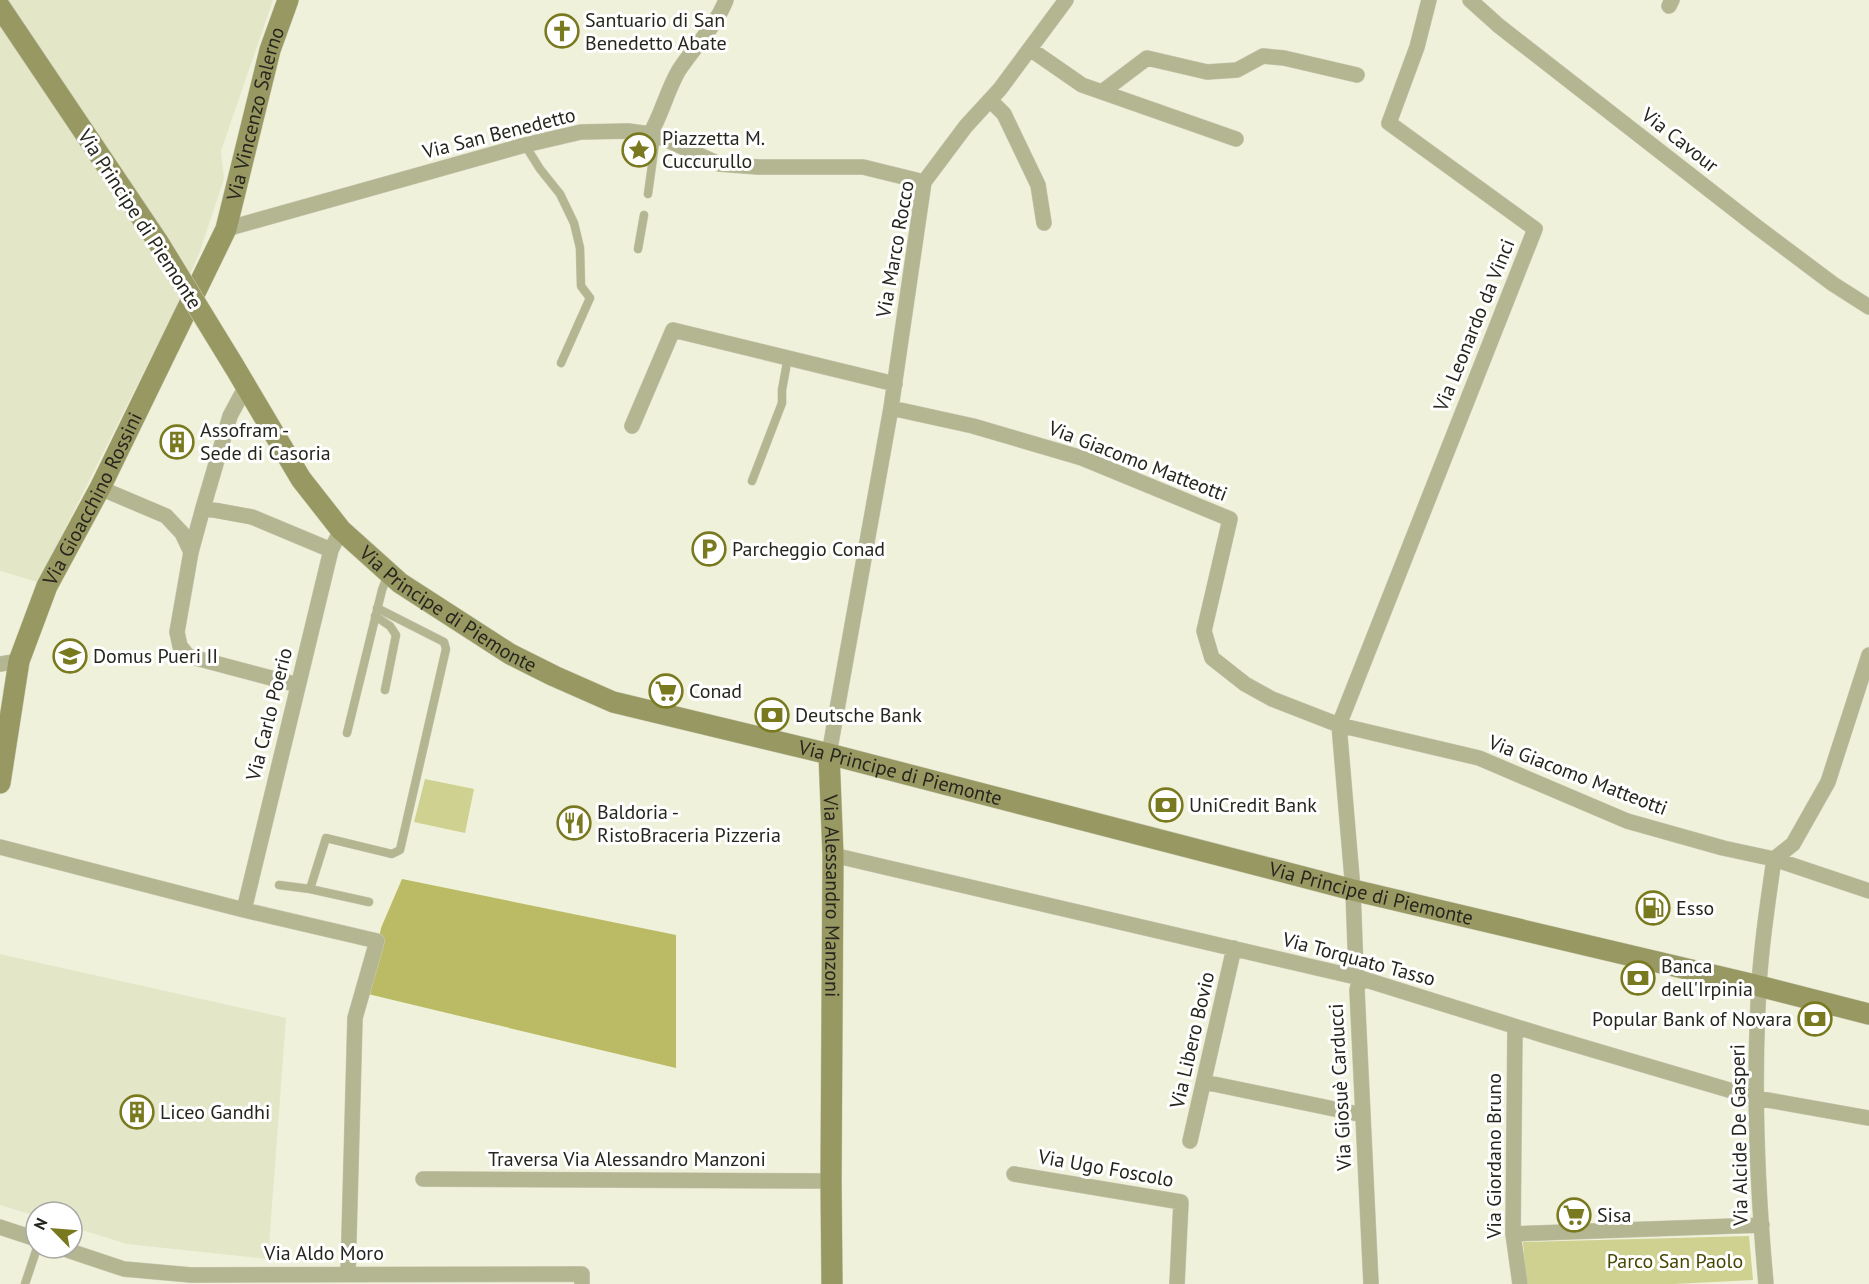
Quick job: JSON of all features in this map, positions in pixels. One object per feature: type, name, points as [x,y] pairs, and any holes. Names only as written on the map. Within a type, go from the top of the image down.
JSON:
[{"type":"main road","name":"Via Vincenzo Salerno","points":[[226,229],[270,50],[288,0]]},
{"type":"main road","name":"Via Principe di Piemonte","points":[[0,7],[158,242],[301,479],[341,530],[400,583],[510,654],[613,702],[829,754],[1353,890],[1869,1014]]},
{"type":"main road","name":"Via Gioacchino Rossini","points":[[0,783],[10,663],[47,586],[100,488],[226,229]]},
{"type":"main road","name":"Via Alessandro Manzoni","points":[[829,754],[833,855],[832,1284]]},
{"type":"street","points":[[653,135],[678,71],[726,0]]},
{"type":"street","name":"Via Marco Rocco","points":[[891,408],[924,182],[966,126],[1000,89],[1066,0]]},
{"type":"street","name":"Via Leonardo da Vinci","points":[[1339,725],[1535,229],[1389,123],[1417,47],[1430,0]]},
{"type":"street","name":"Via Cavour","points":[[1470,0],[1499,26],[1757,227],[1833,284],[1869,307]]},
{"type":"street","points":[[1030,49],[1082,85],[1236,139]]},
{"type":"street","points":[[1102,92],[1147,58],[1207,72],[1237,70],[1263,56],[1284,58],[1357,75]]},
{"type":"street","points":[[990,100],[1004,114],[1038,185],[1044,223]]},
{"type":"street","name":"Via San Benedetto","points":[[226,229],[525,145],[581,132],[628,130],[653,135],[719,164],[758,167],[863,167],[924,182]]},
{"type":"street","points":[[632,426],[673,330],[895,384]]},
{"type":"street","points":[[245,388],[230,416],[202,508],[191,552],[177,632],[180,646],[188,656],[298,685]]},
{"type":"street","name":"Via Giacomo Matteotti","points":[[891,408],[973,426],[1082,458],[1230,519],[1204,631],[1212,658],[1245,684],[1272,699],[1339,725],[1479,758],[1627,821],[1723,849],[1774,860],[1869,891]]},
{"type":"street","name":"Via Alessandro Manzoni","points":[[829,754],[891,408]]},
{"type":"street","points":[[100,488],[166,516],[182,532],[191,552]]},
{"type":"street","points":[[202,508],[252,516],[331,550]]},
{"type":"street","name":"Via Carlo Poerio","points":[[244,910],[331,550],[341,530]]},
{"type":"street","points":[[1759,986],[1774,860],[1793,844],[1828,782],[1869,655]]},
{"type":"street","points":[[1339,725],[1353,890]]},
{"type":"street","points":[[0,847],[244,910],[377,941],[355,1018],[348,1274]]},
{"type":"street","name":"Via Torquato Tasso","points":[[833,855],[1360,978],[1515,1027],[1756,1098],[1869,1118]]},
{"type":"street","name":"Via Giosuè Carducci","points":[[1353,890],[1356,972],[1360,978],[1356,990],[1371,1284]]},
{"type":"street","name":"Via Libero Bovio","points":[[1190,1141],[1234,948]]},
{"type":"street","name":"Via Alcide De Gasperi","points":[[1759,986],[1756,1098],[1766,1284]]},
{"type":"street","name":"Via Giordano Bruno","points":[[1515,1027],[1513,1234],[1520,1284]]},
{"type":"street","points":[[1204,1082],[1363,1115]]},
{"type":"street","name":"Via Ugo Foscolo","points":[[1014,1174],[1181,1202],[1177,1284]]},
{"type":"street","name":"Traversa Via Alessandro Manzoni","points":[[423,1179],[831,1181]]},
{"type":"street","points":[[1513,1234],[1762,1225]]},
{"type":"street","points":[[0,1227],[24,1235]]},
{"type":"street","name":"Via Aldo Moro","points":[[84,1256],[123,1269],[190,1280],[348,1274],[582,1274],[582,1284]]},
{"type":"lane","points":[[648,194],[653,135]]},
{"type":"lane","points":[[525,145],[540,169],[561,194],[574,223],[580,248],[580,286],[590,298],[561,363]]},
{"type":"lane","points":[[638,249],[644,215]]},
{"type":"lane","points":[[752,481],[782,403],[788,357]]},
{"type":"lane","points":[[347,734],[376,612],[389,573]]},
{"type":"lane","points":[[376,612],[396,635],[385,690]]},
{"type":"lane","points":[[310,889],[326,838],[392,854],[400,850],[446,649],[444,642],[376,612]]},
{"type":"lane","points":[[279,885],[310,889],[369,902]]},
{"type":"lane","points":[[25,1284],[33,1260]]},
{"type":"shaded area","points":[[0,0],[273,0],[221,151],[224,179],[200,251],[175,310],[38,582],[0,571]]},
{"type":"shaded area","points":[[402,879],[676,935],[676,1068],[368,994],[381,928]]},
{"type":"shaded area","points":[[0,954],[286,1018],[268,1259],[127,1244],[84,1231],[84,1200],[24,1200],[24,1212],[0,1205]]},
{"type":"green space","points":[[425,779],[474,789],[465,833],[414,822]]},
{"type":"green space","name":"Parco San Paolo","points":[[1749,1236],[1753,1280],[1674,1284],[1526,1284],[1523,1242]]},
{"type":"place","name":"Santuario di San Benedetto Abate","points":[[562,31]]},
{"type":"place","name":"Piazzetta M. Cuccurullo","points":[[639,150]]},
{"type":"place","name":"Assofram - Sede di Casoria","points":[[177,442]]},
{"type":"place","name":"Parcheggio Conad","points":[[709,549]]},
{"type":"place","name":"Domus Pueri II","points":[[70,656]]},
{"type":"place","name":"Conad","points":[[666,691]]},
{"type":"place","name":"Deutsche Bank","points":[[772,715]]},
{"type":"place","name":"UniCredit Bank","points":[[1166,805]]},
{"type":"place","name":"Baldoria - RistoBraceria Pizzeria","points":[[574,823]]},
{"type":"place","name":"Esso","points":[[1653,908]]},
{"type":"place","name":"Banca dell'Irpinia","points":[[1638,978]]},
{"type":"place","name":"Popular Bank of Novara","points":[[1815,1019]]},
{"type":"place","name":"Liceo Gandhi","points":[[137,1112]]},
{"type":"place","name":"Sisa","points":[[1574,1215]]}]
